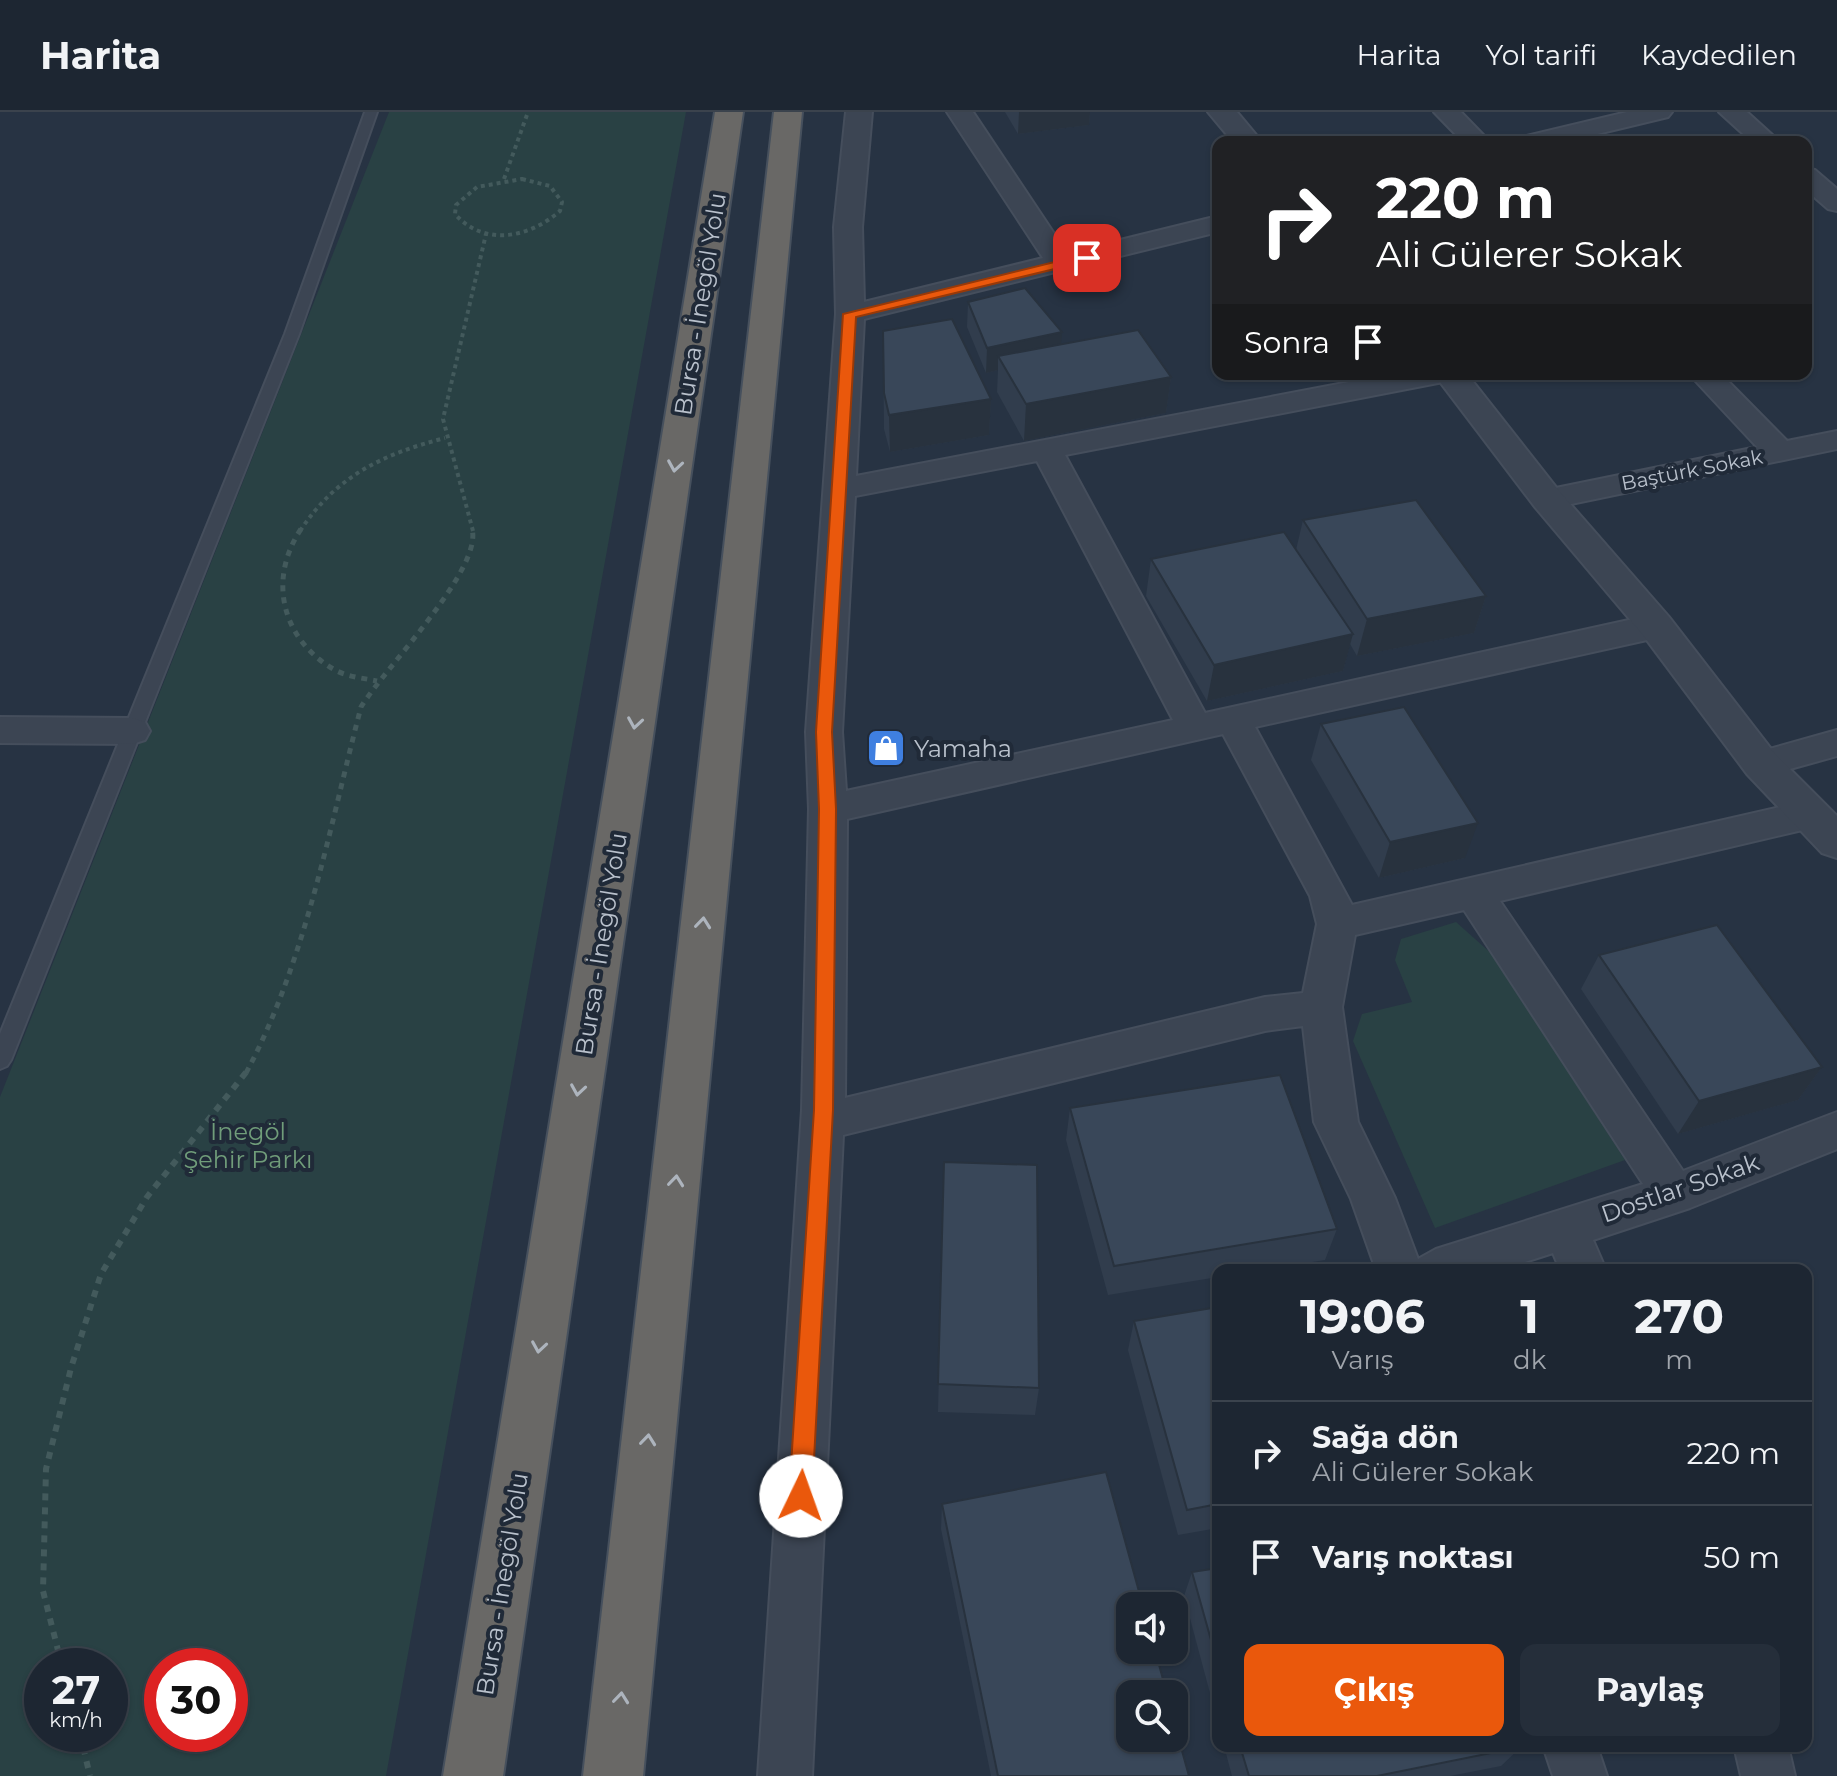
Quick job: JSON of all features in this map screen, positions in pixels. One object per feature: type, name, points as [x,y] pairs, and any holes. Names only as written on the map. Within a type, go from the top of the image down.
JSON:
[{"type":"highway","name":"Bursa - İnegöl Yolu","points":[[473,1776],[729,112]]},
{"type":"highway","points":[[613,1776],[788,112]]},
{"type":"street","points":[[785,1776],[822,1122],[828,809],[824,732],[850,314],[848,227],[859,112]]},
{"type":"street","points":[[960,112],[1061,264]]},
{"type":"street","points":[[1222,112],[1243,136]]},
{"type":"street","points":[[1447,112],[1471,136]]},
{"type":"street","points":[[1557,136],[1659,112]]},
{"type":"street","points":[[1732,112],[1760,136]]},
{"type":"street","points":[[1812,176],[1837,172]]},
{"type":"street","points":[[1812,181],[1837,203]]},
{"type":"street","points":[[850,314],[1212,226]]},
{"type":"street","points":[[841,489],[1408,380]]},
{"type":"street","points":[[1455,380],[1547,499],[1656,626],[1761,764],[1837,842]]},
{"type":"street","points":[[1710,380],[1780,452]]},
{"type":"street","name":"Baştürk Sokak","points":[[1547,499],[1837,440]]},
{"type":"street","points":[[1047,451],[1196,730]]},
{"type":"street","points":[[828,809],[1656,626]]},
{"type":"street","points":[[1234,721],[1330,896],[1337,924],[1321,1007],[1336,1122],[1373,1198],[1397,1264]]},
{"type":"street","points":[[0,730],[132,731]]},
{"type":"street","points":[[1761,764],[1837,743]]},
{"type":"street","points":[[1337,924],[1811,814]]},
{"type":"street","points":[[1474,893],[1674,1194]]},
{"type":"street","points":[[822,1122],[1265,1014],[1321,1007]]},
{"type":"street","name":"Dostlar Sokak","points":[[1454,1264],[1674,1194],[1837,1130]]},
{"type":"street","points":[[1565,1227],[1580,1264]]},
{"type":"street","points":[[1572,1752],[1580,1776]]},
{"type":"street","points":[[1762,1752],[1768,1776]]},
{"type":"lane","points":[[0,1060],[292,334],[371,112]]},
{"type":"path","points":[[504,179],[528,112]]},
{"type":"path","points":[[504,179],[537,181],[550,186],[559,193],[560,211],[538,228],[522,233],[486,234],[460,223],[455,214],[456,205],[473,189],[504,179]]},
{"type":"path","points":[[57,1648],[43,1591],[46,1469],[71,1368],[101,1274],[147,1197],[241,1082],[263,1041],[307,915],[361,707],[377,681],[455,586],[475,538],[458,467],[445,438],[443,419],[486,234]]},
{"type":"path","points":[[377,681],[336,670],[303,644],[283,613],[279,577],[293,539],[315,506],[362,467],[403,449],[445,438]]},
{"type":"path","points":[[84,1752],[90,1776]]},
{"type":"green space","name":"İnegöl Şehir Parkı","points":[[389,112],[686,112],[386,1776],[0,1776],[0,1097]]},
{"type":"green space","points":[[1456,922],[1493,955],[1625,1160],[1435,1228],[1353,1041],[1362,1014],[1412,1002],[1395,960],[1401,939]]},
{"type":"building","points":[[1025,288],[1062,332],[987,348],[968,302]]},
{"type":"building","points":[[952,319],[991,399],[889,415],[884,393],[883,331]]},
{"type":"building","points":[[1138,330],[1171,377],[1026,404],[998,356]]},
{"type":"building","points":[[1416,500],[1486,596],[1367,619],[1303,520]]},
{"type":"building","points":[[1284,532],[1353,634],[1214,665],[1151,559]]},
{"type":"building","points":[[1404,707],[1478,823],[1390,842],[1321,724]]},
{"type":"building","points":[[1717,925],[1822,1067],[1699,1101],[1599,955]]},
{"type":"building","points":[[1280,1075],[1337,1229],[1114,1266],[1070,1108]]},
{"type":"building","points":[[944,1162],[1037,1165],[1039,1388],[938,1384]]},
{"type":"building","points":[[1212,1308],[1212,1505],[1187,1510],[1134,1321]]},
{"type":"building","points":[[1106,1472],[1139,1592],[1116,1592],[1116,1664],[1159,1664],[1163,1680],[1116,1680],[1116,1752],[1182,1752],[1189,1776],[998,1776],[942,1504]]},
{"type":"building","points":[[1212,1569],[1212,1644],[1192,1572]]},
{"type":"building","points":[[1242,1752],[1496,1752],[1377,1776],[1249,1776]]},
{"type":"place","name":"Yamaha","points":[[886,748]]},
{"type":"route","points":[[801,1496],[823,1110],[828,809],[824,732],[850,314],[1087,258]]}]
